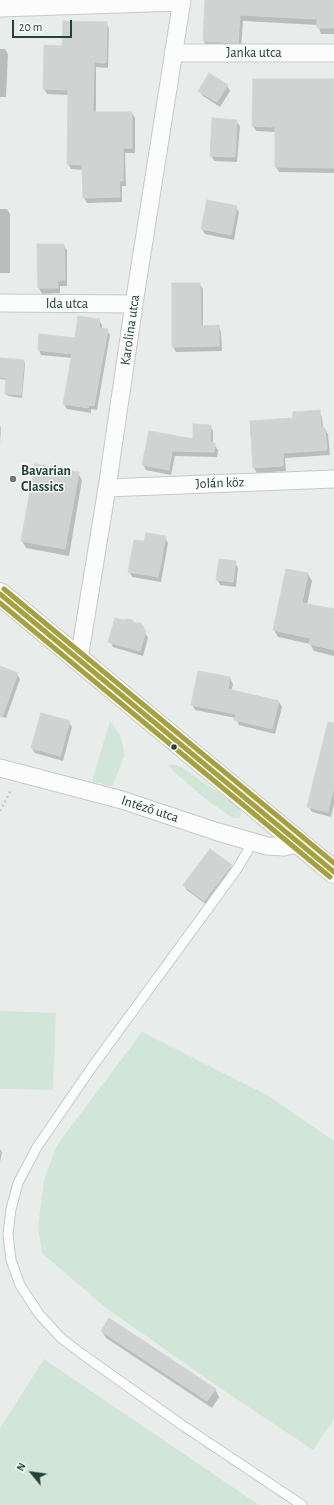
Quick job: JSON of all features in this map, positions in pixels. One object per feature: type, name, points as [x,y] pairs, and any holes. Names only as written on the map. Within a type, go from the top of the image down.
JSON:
[{"type":"main road","points":[[0,594],[334,872]]},
{"type":"street","points":[[0,8],[182,1]]},
{"type":"street","name":"Karolina utca","points":[[79,659],[107,488],[134,304],[182,1]]},
{"type":"street","name":"Janka utca","points":[[173,53],[334,53]]},
{"type":"street","name":"Ida utca","points":[[0,303],[134,304]]},
{"type":"street","name":"Jolán köz","points":[[107,488],[334,479]]},
{"type":"street","name":"Intéző utca","points":[[0,768],[122,800],[218,832],[267,846],[284,846],[299,843]]},
{"type":"lane","points":[[253,842],[237,869],[92,1067],[37,1147],[18,1183],[11,1209],[8,1234],[11,1260],[20,1285],[39,1314],[61,1338],[182,1425],[302,1505]]},
{"type":"path","points":[[0,811],[20,774]]},
{"type":"green space","points":[[110,721],[120,735],[124,756],[113,785],[109,786],[92,781]]},
{"type":"green space","points":[[172,764],[181,767],[240,807],[240,818],[233,818],[208,801],[173,771],[169,766]]},
{"type":"green space","points":[[0,1011],[56,1013],[53,1090],[0,1089]]},
{"type":"green space","points":[[142,1032],[267,1095],[334,1141],[334,1419],[313,1450],[220,1388],[106,1308],[42,1253],[38,1227],[44,1180],[57,1145]]},
{"type":"green space","points":[[44,1359],[259,1505],[0,1505],[0,1428]]},
{"type":"building","points":[[205,0],[334,0],[334,28],[317,28],[317,19],[240,15],[238,43],[203,41]]},
{"type":"building","points":[[63,21],[107,22],[106,63],[94,62],[93,112],[132,112],[132,148],[123,148],[123,181],[119,181],[120,197],[83,198],[82,165],[67,164],[68,90],[43,89],[44,45],[62,46]]},
{"type":"building","points":[[209,73],[228,85],[217,102],[198,91]]},
{"type":"building","points":[[253,79],[334,79],[334,168],[275,167],[275,127],[252,126]]},
{"type":"building","points":[[212,118],[237,120],[235,157],[210,156]]},
{"type":"building","points":[[207,200],[237,206],[231,235],[201,229]]},
{"type":"building","points":[[37,244],[64,244],[65,280],[57,280],[58,288],[38,288]]},
{"type":"building","points":[[172,283],[200,283],[201,326],[219,325],[219,346],[172,347]]},
{"type":"building","points":[[78,316],[100,319],[99,328],[108,329],[94,406],[89,405],[88,408],[63,404],[72,354],[38,350],[39,334],[75,338]]},
{"type":"building","points":[[0,358],[24,360],[21,395],[5,394],[6,378],[0,377]]},
{"type":"building","points":[[320,410],[321,428],[325,428],[327,450],[283,453],[283,466],[253,468],[250,421],[293,418],[293,412]]},
{"type":"building","points":[[193,424],[211,425],[210,442],[215,443],[214,452],[172,451],[169,470],[142,465],[149,431],[193,439]]},
{"type":"building","points":[[35,464],[79,472],[65,549],[21,541]]},
{"type":"building","points":[[146,533],[166,536],[158,577],[128,572],[134,540],[144,541]]},
{"type":"building","points":[[219,559],[236,561],[233,582],[216,580]]},
{"type":"building","points":[[286,569],[308,573],[302,603],[334,609],[334,650],[309,644],[310,638],[273,630]]},
{"type":"building","points":[[115,618],[123,620],[128,619],[135,623],[141,623],[146,631],[140,651],[108,642]]},
{"type":"building","points":[[0,666],[18,673],[2,717],[0,717]]},
{"type":"building","points":[[198,671],[230,677],[228,689],[279,701],[272,729],[234,720],[236,714],[191,705]]},
{"type":"building","points":[[41,713],[70,721],[60,756],[31,748]]},
{"type":"building","points":[[328,722],[334,723],[334,787],[328,812],[307,807]]},
{"type":"building","points":[[210,849],[232,865],[204,901],[183,885]]},
{"type":"building","points":[[109,1318],[216,1389],[207,1401],[101,1331]]},
{"type":"transit line","points":[[4,589],[334,863]]},
{"type":"transit line","points":[[0,594],[334,872]]},
{"type":"transit line","points":[[0,603],[330,877]]},
{"type":"place","name":"Bavarian Classics","points":[[13,479]]}]
